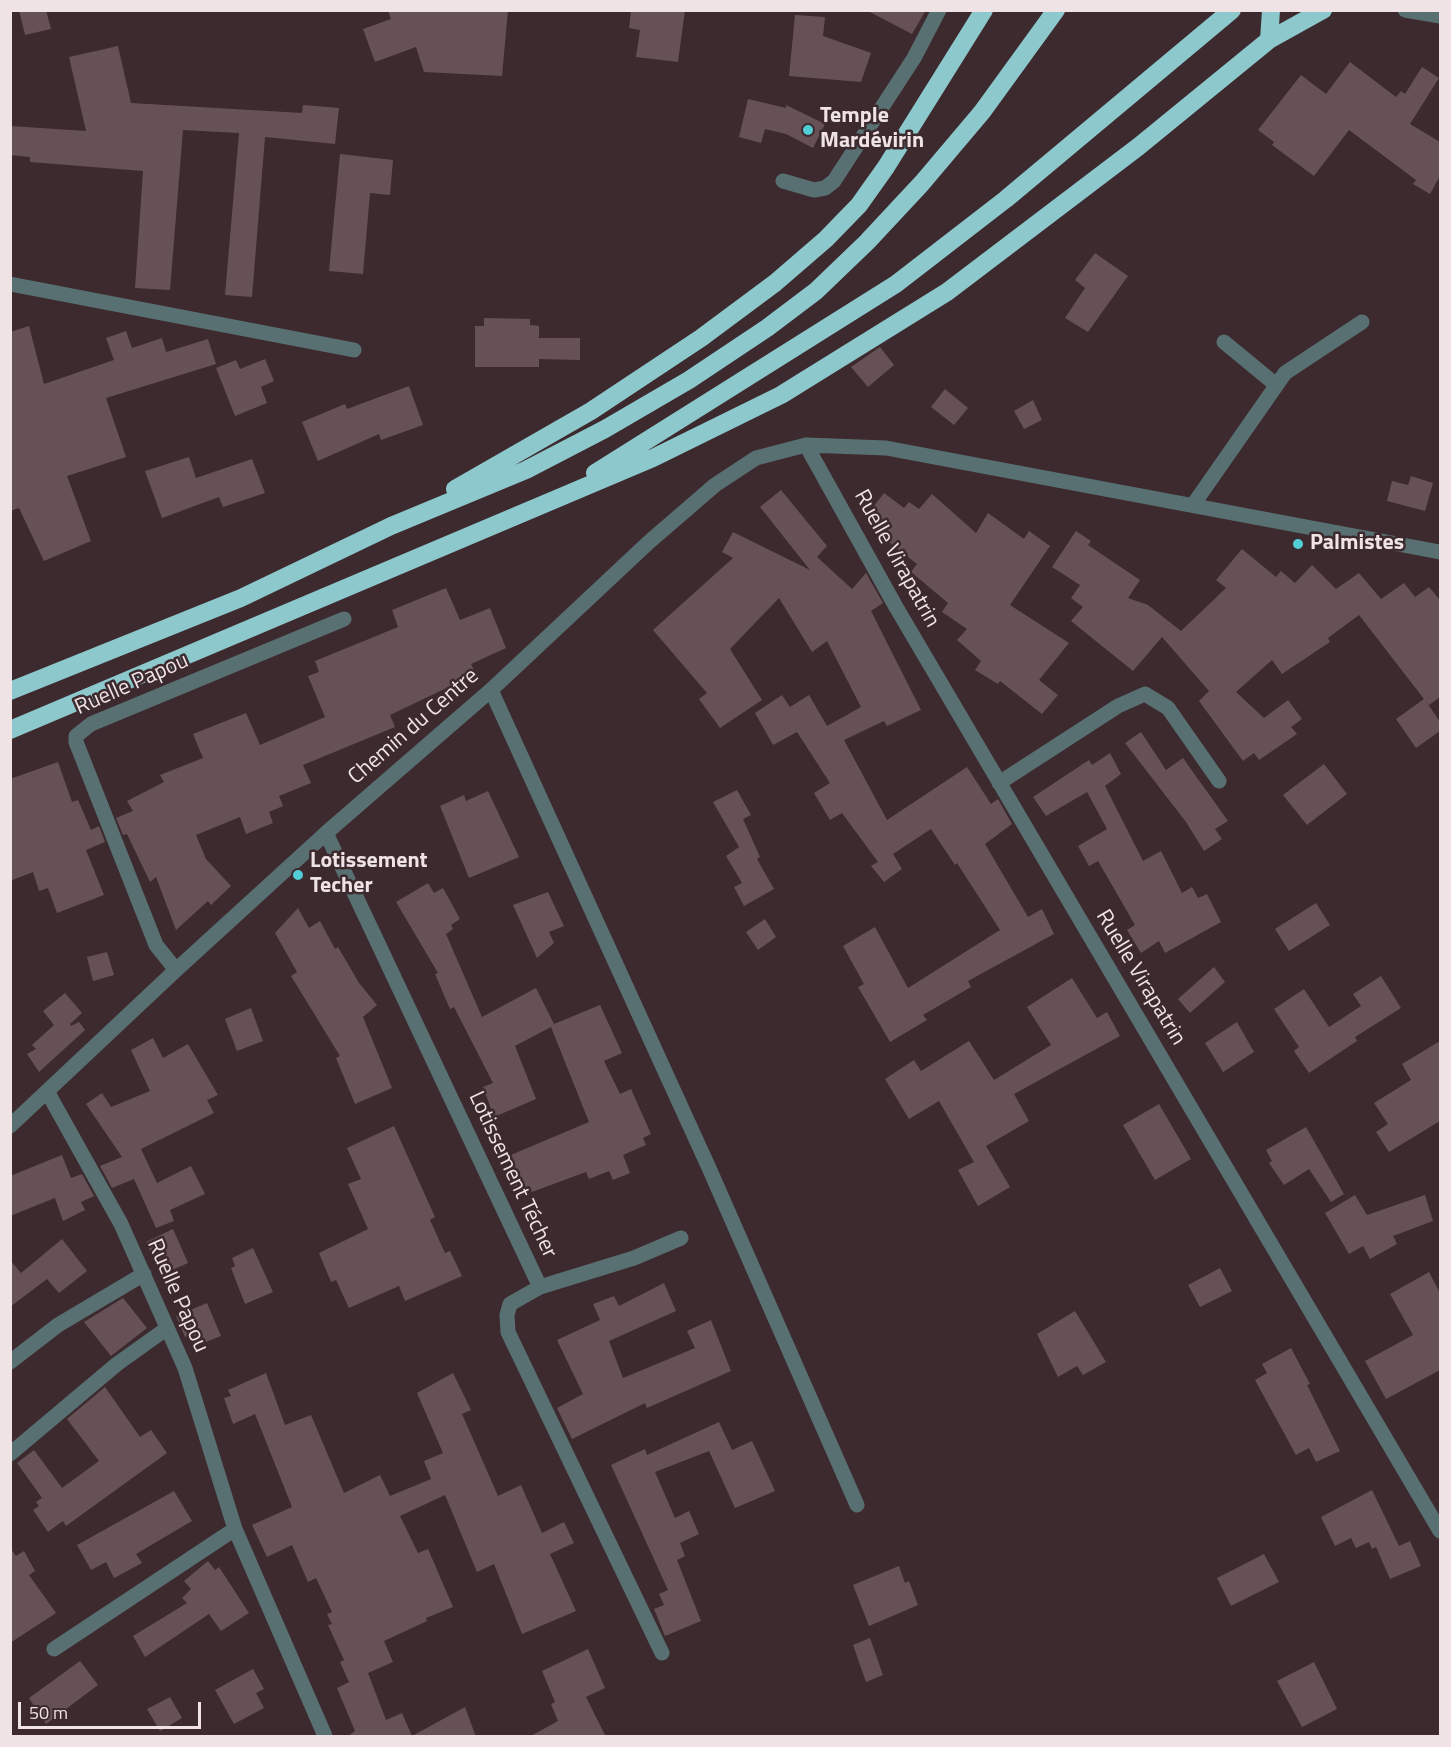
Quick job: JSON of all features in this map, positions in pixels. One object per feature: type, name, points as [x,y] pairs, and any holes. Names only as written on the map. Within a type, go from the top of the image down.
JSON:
[{"type":"highway","points":[[391,526],[591,411],[719,324],[775,283],[818,247],[858,205],[886,167],[984,10]]},
{"type":"highway","points":[[10,691],[241,598],[391,526],[526,470],[605,429],[689,380],[816,291],[922,183],[982,112],[1056,10]]},
{"type":"highway","points":[[553,499],[896,284],[1006,199],[1232,10]]},
{"type":"highway","points":[[1269,40],[1271,10]]},
{"type":"highway","points":[[10,730],[653,458],[781,394],[947,292],[1138,147],[1269,40],[1323,10]]},
{"type":"street","points":[[783,182],[814,190],[825,188],[834,181],[914,58],[939,10]]},
{"type":"street","points":[[1405,10],[1440,16]]},
{"type":"street","points":[[10,284],[354,350]]},
{"type":"street","points":[[1193,505],[1284,373],[1362,322]]},
{"type":"street","points":[[1224,342],[1275,384]]},
{"type":"street","name":"Chemin du Centre","points":[[10,1126],[48,1094],[176,970],[326,834],[491,690],[648,542],[715,484],[756,458],[806,445],[886,448],[1440,552]]},
{"type":"street","name":"Ruelle Virapatrin","points":[[806,445],[896,607],[1440,1531]]},
{"type":"street","name":"Ruelle Papou","points":[[176,970],[156,945],[76,742],[76,736],[91,724],[344,619]]},
{"type":"street","points":[[491,690],[709,1168],[858,1505]]},
{"type":"street","points":[[999,783],[1118,706],[1145,694],[1168,708],[1219,782]]},
{"type":"street","name":"Lotissement Técher","points":[[326,834],[540,1287],[510,1304],[507,1315],[508,1332],[662,1653]]},
{"type":"street","name":"Ruelle Papou","points":[[48,1094],[88,1162],[144,1274],[166,1329],[185,1368],[235,1529],[325,1737]]},
{"type":"street","points":[[540,1287],[634,1258],[681,1238]]},
{"type":"street","points":[[10,1362],[58,1325],[144,1274]]},
{"type":"street","points":[[10,1454],[117,1364],[166,1329]]},
{"type":"street","points":[[54,1649],[235,1529]]},
{"type":"building","points":[[19,10],[46,10],[51,29],[25,35]]},
{"type":"building","points":[[388,10],[508,10],[502,76],[424,72],[416,47],[375,62],[363,29],[391,19]]},
{"type":"building","points":[[631,10],[685,10],[678,62],[636,57],[640,30],[629,28]]},
{"type":"building","points":[[866,10],[926,10],[912,34]]},
{"type":"building","points":[[795,15],[825,17],[823,36],[871,53],[861,82],[789,76]]},
{"type":"building","points":[[118,46],[131,103],[302,113],[303,105],[339,108],[335,144],[265,137],[252,297],[225,295],[239,133],[183,130],[170,290],[135,288],[143,171],[30,162],[30,157],[10,155],[10,126],[86,131],[69,57]]},
{"type":"building","points":[[1350,62],[1396,97],[1401,91],[1405,94],[1422,67],[1439,78],[1410,124],[1440,142],[1440,176],[1430,194],[1413,184],[1416,180],[1349,130],[1314,176],[1272,145],[1274,142],[1258,130],[1301,75],[1326,94]]},
{"type":"building","points":[[748,99],[786,108],[786,105],[825,124],[813,148],[786,134],[765,129],[761,143],[739,137]]},
{"type":"building","points":[[340,154],[393,160],[390,195],[370,193],[363,274],[329,271]]},
{"type":"building","points":[[1095,253],[1128,276],[1088,332],[1065,318],[1085,288],[1075,280]]},
{"type":"building","points":[[484,318],[530,319],[530,325],[539,326],[539,338],[580,338],[580,360],[539,359],[539,367],[475,367],[475,326],[484,326]]},
{"type":"building","points":[[29,326],[44,384],[114,360],[106,338],[126,331],[132,348],[162,338],[166,352],[208,339],[216,364],[106,398],[126,457],[67,476],[91,541],[44,561],[19,508],[10,511],[10,332]]},
{"type":"building","points":[[880,347],[894,365],[868,387],[851,367]]},
{"type":"building","points":[[265,359],[274,381],[261,387],[267,403],[235,416],[216,368],[236,360],[240,369]]},
{"type":"building","points":[[409,386],[423,425],[381,440],[379,434],[318,461],[302,422],[345,404],[347,409]]},
{"type":"building","points":[[945,389],[968,408],[954,425],[931,407]]},
{"type":"building","points":[[1033,400],[1042,420],[1024,429],[1014,411]]},
{"type":"building","points":[[189,457],[196,478],[252,459],[265,493],[223,507],[219,497],[162,518],[145,471]]},
{"type":"building","points":[[1411,476],[1433,483],[1425,511],[1387,501],[1392,481],[1408,485]]},
{"type":"building","points":[[781,490],[827,546],[817,557],[852,589],[866,573],[883,603],[871,611],[921,710],[887,726],[884,721],[844,740],[887,820],[967,767],[991,804],[998,799],[1012,824],[985,844],[1028,917],[1042,909],[1054,934],[968,981],[971,987],[923,1015],[927,1020],[890,1042],[858,987],[864,984],[843,946],[875,927],[908,988],[1000,930],[957,863],[955,865],[931,829],[893,854],[902,869],[884,882],[871,866],[878,862],[842,813],[830,820],[814,793],[830,783],[797,732],[773,745],[755,713],[782,695],[790,707],[809,695],[827,726],[861,707],[827,641],[812,652],[779,598],[730,649],[762,700],[720,728],[699,699],[707,693],[653,630],[733,558],[722,552],[733,532],[810,570],[760,507]]},
{"type":"building","points":[[884,493],[904,508],[909,502],[919,509],[932,494],[976,533],[988,513],[1024,539],[1029,531],[1050,546],[1010,605],[1069,643],[1039,680],[1058,695],[1042,714],[1000,681],[998,684],[975,670],[981,661],[957,640],[967,629],[942,612],[948,603],[911,572],[917,564],[881,536],[886,529],[867,515]]},
{"type":"building","points":[[1076,531],[1091,541],[1088,545],[1140,580],[1128,598],[1148,605],[1181,631],[1226,588],[1216,580],[1242,549],[1276,577],[1281,571],[1295,583],[1312,565],[1336,589],[1359,573],[1381,599],[1404,583],[1415,597],[1429,587],[1440,600],[1440,697],[1429,705],[1426,701],[1440,722],[1440,731],[1416,748],[1396,719],[1424,699],[1359,615],[1328,638],[1330,642],[1282,674],[1272,660],[1236,692],[1264,718],[1288,700],[1302,719],[1291,727],[1297,734],[1259,760],[1254,753],[1243,761],[1199,701],[1209,691],[1162,637],[1133,671],[1071,621],[1083,607],[1071,598],[1080,585],[1052,567]]},
{"type":"building","points":[[446,588],[460,620],[490,608],[506,648],[471,664],[476,674],[390,715],[395,727],[303,765],[311,783],[279,796],[283,806],[269,812],[273,823],[246,834],[240,817],[196,835],[206,859],[231,886],[211,905],[208,901],[176,930],[156,877],[150,882],[127,834],[123,835],[116,818],[133,811],[127,801],[164,782],[160,775],[203,758],[193,734],[246,713],[260,745],[325,717],[308,676],[319,672],[315,661],[398,627],[392,610]]},
{"type":"building","points":[[1141,732],[1166,770],[1183,758],[1228,821],[1215,829],[1222,839],[1204,851],[1186,822],[1125,743]]},
{"type":"building","points":[[1110,753],[1121,774],[1105,786],[1143,861],[1161,851],[1182,893],[1192,887],[1198,898],[1207,894],[1221,922],[1165,953],[1159,941],[1141,953],[1127,930],[1135,925],[1098,861],[1089,866],[1078,846],[1107,829],[1087,792],[1046,816],[1033,797],[1089,760],[1092,765]]},
{"type":"building","points":[[58,762],[72,802],[78,800],[91,830],[99,826],[105,842],[86,850],[104,895],[57,913],[48,888],[39,891],[33,872],[10,881],[10,779]]},
{"type":"building","points":[[1324,764],[1347,794],[1307,825],[1283,795]]},
{"type":"building","points":[[737,790],[751,815],[743,819],[760,857],[757,859],[774,889],[744,906],[734,887],[742,883],[726,856],[739,847],[713,802]]},
{"type":"building","points":[[488,791],[519,857],[469,878],[440,806],[464,795],[466,801]]},
{"type":"building","points":[[428,883],[434,893],[443,888],[460,919],[451,925],[453,929],[446,934],[482,1017],[536,988],[554,1024],[600,1005],[622,1053],[604,1061],[620,1094],[631,1089],[651,1134],[643,1138],[646,1145],[623,1155],[630,1173],[613,1180],[609,1171],[589,1179],[586,1172],[532,1192],[530,1188],[517,1195],[507,1175],[512,1171],[506,1157],[589,1122],[551,1027],[515,1046],[536,1099],[494,1117],[483,1087],[493,1083],[454,1007],[450,1009],[435,974],[438,973],[396,902]]},
{"type":"building","points":[[548,892],[564,926],[549,932],[554,943],[537,958],[513,905]]},
{"type":"building","points":[[1316,903],[1330,925],[1289,951],[1275,929]]},
{"type":"building","points":[[298,908],[309,928],[320,921],[335,949],[338,947],[359,983],[377,1005],[363,1017],[392,1088],[355,1104],[336,1058],[340,1056],[291,976],[297,972],[275,933]]},
{"type":"building","points":[[765,919],[776,937],[758,950],[746,932]]},
{"type":"building","points":[[107,952],[114,975],[93,981],[87,957]]},
{"type":"building","points":[[1214,967],[1225,982],[1190,1013],[1178,999]]},
{"type":"building","points":[[1381,976],[1401,1008],[1355,1037],[1357,1041],[1309,1073],[1294,1051],[1299,1047],[1274,1009],[1304,989],[1329,1027],[1361,1006],[1353,994]]},
{"type":"building","points":[[1072,978],[1097,1018],[1107,1012],[1120,1036],[1014,1094],[1029,1121],[986,1146],[1010,1187],[978,1206],[958,1170],[974,1162],[939,1101],[909,1119],[885,1079],[914,1060],[921,1071],[969,1041],[994,1080],[1051,1045],[1027,1007]]},
{"type":"building","points":[[65,993],[82,1013],[70,1024],[71,1026],[79,1022],[85,1030],[39,1072],[27,1054],[36,1049],[32,1045],[54,1025],[43,1011]]},
{"type":"building","points":[[251,1008],[263,1041],[237,1051],[225,1019]]},
{"type":"building","points":[[1237,1022],[1254,1052],[1223,1072],[1205,1043]]},
{"type":"building","points":[[153,1038],[163,1058],[188,1044],[218,1095],[207,1100],[214,1113],[141,1149],[157,1183],[191,1166],[205,1194],[170,1210],[174,1221],[156,1228],[134,1179],[112,1188],[100,1166],[122,1157],[86,1104],[102,1093],[111,1107],[150,1091],[131,1050]]},
{"type":"building","points":[[1440,1041],[1440,1121],[1389,1152],[1376,1132],[1388,1124],[1374,1103],[1411,1080],[1402,1064]]},
{"type":"building","points":[[1159,1104],[1191,1159],[1155,1180],[1123,1125]]},
{"type":"building","points":[[394,1126],[435,1217],[430,1220],[445,1253],[450,1251],[462,1276],[405,1301],[399,1286],[349,1308],[336,1280],[331,1282],[319,1253],[368,1229],[348,1184],[361,1179],[347,1148]]},
{"type":"building","points":[[1306,1127],[1344,1194],[1331,1202],[1309,1169],[1284,1185],[1269,1163],[1272,1161],[1266,1150]]},
{"type":"building","points":[[62,1155],[71,1178],[82,1174],[94,1196],[81,1202],[85,1210],[63,1221],[55,1198],[10,1216],[10,1176]]},
{"type":"building","points":[[1355,1195],[1367,1215],[1425,1195],[1433,1221],[1393,1236],[1397,1244],[1370,1259],[1363,1246],[1349,1254],[1325,1213]]},
{"type":"building","points":[[173,1229],[188,1263],[161,1275],[146,1242]]},
{"type":"building","points":[[62,1239],[87,1271],[59,1293],[47,1279],[10,1307],[10,1260],[21,1273]]},
{"type":"building","points":[[253,1248],[273,1292],[245,1304],[231,1268],[235,1266],[232,1258]]},
{"type":"building","points":[[1220,1268],[1232,1291],[1200,1307],[1188,1285]]},
{"type":"building","points":[[1429,1272],[1440,1293],[1440,1370],[1386,1399],[1365,1361],[1413,1335],[1390,1294]]},
{"type":"building","points":[[664,1283],[676,1311],[609,1341],[623,1378],[695,1348],[687,1331],[711,1320],[731,1371],[647,1408],[645,1403],[572,1439],[557,1408],[583,1394],[557,1340],[600,1320],[593,1304],[614,1296],[619,1306]]},
{"type":"building","points":[[123,1298],[147,1328],[111,1356],[84,1322]]},
{"type":"building","points":[[207,1303],[221,1336],[198,1345],[193,1334],[185,1337],[176,1316]]},
{"type":"building","points":[[1075,1311],[1106,1362],[1083,1375],[1077,1366],[1058,1377],[1037,1334]]},
{"type":"building","points":[[1291,1348],[1340,1451],[1316,1462],[1309,1448],[1296,1455],[1255,1380],[1267,1373],[1262,1364]]},
{"type":"building","points":[[266,1373],[285,1425],[311,1415],[344,1493],[380,1475],[390,1496],[431,1479],[424,1461],[443,1453],[417,1393],[453,1373],[471,1410],[462,1414],[498,1496],[521,1485],[542,1533],[564,1522],[574,1543],[550,1554],[576,1611],[522,1634],[494,1564],[477,1572],[445,1495],[400,1516],[418,1553],[428,1549],[453,1607],[426,1618],[427,1621],[384,1641],[393,1662],[368,1673],[386,1720],[402,1713],[412,1736],[465,1707],[476,1737],[347,1737],[355,1731],[337,1688],[349,1682],[340,1662],[344,1660],[328,1625],[332,1624],[327,1614],[332,1612],[316,1578],[308,1582],[292,1545],[267,1557],[252,1525],[292,1507],[255,1414],[233,1424],[224,1398],[231,1396],[228,1390]]},
{"type":"building","points":[[105,1387],[140,1437],[151,1430],[167,1453],[66,1526],[63,1521],[48,1532],[33,1510],[39,1506],[36,1502],[42,1498],[17,1463],[34,1450],[62,1488],[99,1461],[67,1419]]},
{"type":"building","points":[[719,1422],[732,1450],[752,1441],[775,1491],[735,1508],[709,1451],[655,1472],[675,1518],[689,1511],[699,1534],[680,1543],[685,1556],[677,1560],[701,1621],[665,1636],[654,1609],[664,1605],[659,1594],[668,1590],[611,1465],[645,1449],[647,1455]]},
{"type":"building","points":[[1372,1490],[1399,1546],[1410,1541],[1421,1566],[1390,1579],[1376,1547],[1372,1549],[1369,1542],[1356,1548],[1351,1538],[1335,1546],[1321,1517]]},
{"type":"building","points":[[174,1491],[192,1521],[136,1554],[142,1563],[114,1578],[106,1562],[91,1570],[77,1545]]},
{"type":"building","points":[[10,1548],[16,1556],[24,1551],[35,1571],[29,1575],[56,1613],[10,1643]]},
{"type":"building","points":[[1264,1554],[1279,1582],[1231,1606],[1217,1578]]},
{"type":"building","points":[[208,1561],[215,1570],[219,1567],[249,1613],[221,1631],[209,1614],[145,1657],[133,1636],[187,1603],[182,1598],[191,1589],[184,1581]]},
{"type":"building","points":[[899,1566],[905,1583],[909,1581],[918,1605],[869,1626],[853,1585]]},
{"type":"building","points":[[870,1638],[883,1675],[866,1682],[853,1645]]},
{"type":"building","points":[[588,1649],[605,1688],[586,1697],[606,1737],[529,1737],[558,1721],[551,1704],[555,1702],[542,1671]]},
{"type":"building","points":[[80,1661],[98,1685],[46,1724],[29,1698]]},
{"type":"building","points":[[1314,1662],[1337,1709],[1302,1727],[1277,1681]]},
{"type":"building","points":[[253,1669],[264,1689],[256,1693],[264,1708],[234,1724],[215,1690]]},
{"type":"building","points":[[170,1697],[182,1718],[160,1731],[147,1709]]},
{"type":"place","name":"Temple Mardévirin","points":[[808,130]]},
{"type":"place","name":"Palmistes","points":[[1298,544]]},
{"type":"place","name":"Lotissement Techer","points":[[298,875]]}]
